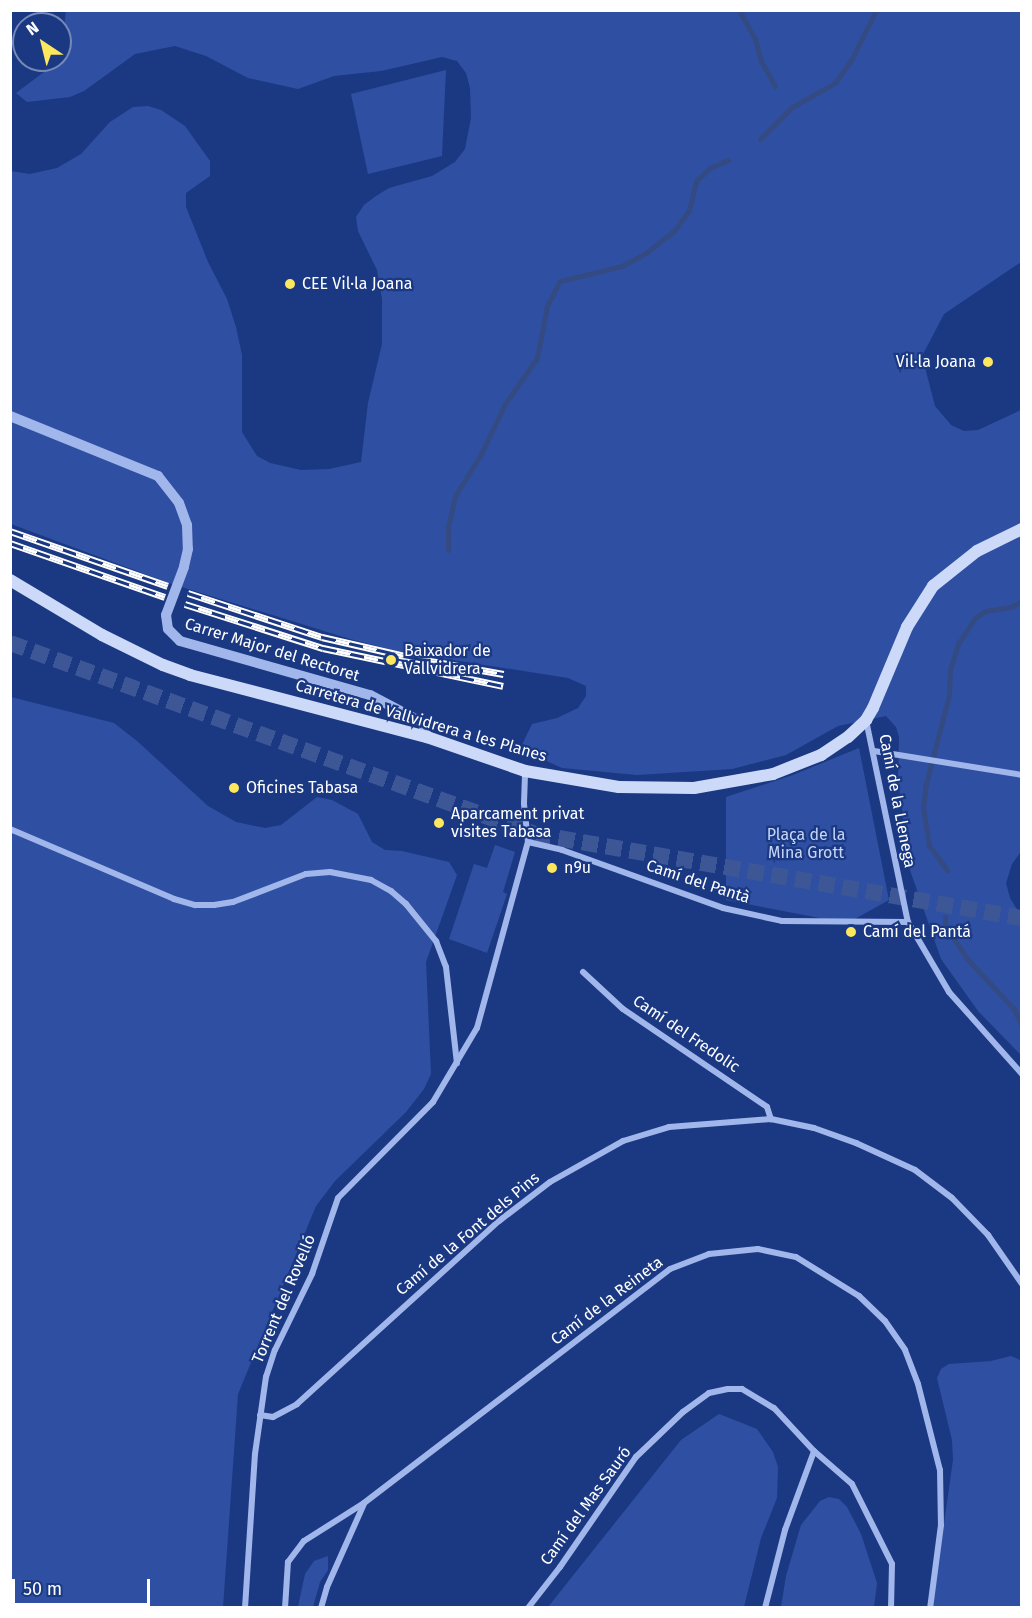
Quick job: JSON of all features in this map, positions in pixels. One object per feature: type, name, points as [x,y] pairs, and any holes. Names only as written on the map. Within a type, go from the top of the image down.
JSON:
[{"type":"main road","name":"Carretera de Vallvidrera a les Planes","points":[[10,580],[102,634],[172,669],[427,737],[525,771],[619,787],[694,788],[772,774],[797,766],[834,748],[866,720],[881,694],[918,605],[933,586],[976,551],[1022,529]]},
{"type":"street","name":"Carrer Major del Rectoret","points":[[10,416],[158,476],[179,503],[187,525],[188,549],[184,567],[166,615],[168,629],[180,641],[370,695],[423,723],[427,737]]},
{"type":"street","name":"Camí de la Llenega","points":[[866,720],[908,922]]},
{"type":"street","points":[[874,751],[1022,775]]},
{"type":"street","name":"Torrent del Rovelló","points":[[245,1608],[247,1546],[260,1414],[266,1377],[275,1350],[312,1274],[339,1198],[433,1102],[477,1028],[528,842],[524,803],[525,771]]},
{"type":"street","points":[[10,829],[174,899],[195,904],[214,905],[233,902],[306,874],[330,872],[371,880],[391,891],[406,904],[436,941],[446,967],[457,1064]]},
{"type":"street","name":"Camí del Pantà","points":[[528,842],[562,850],[733,910],[782,921],[908,922]]},
{"type":"street","points":[[908,922],[916,941],[949,992],[1022,1074]]},
{"type":"street","name":"Camí del Fredolic","points":[[583,972],[623,1009],[767,1107],[771,1119]]},
{"type":"street","name":"Camí de la Font dels Pins","points":[[260,1414],[273,1417],[297,1404],[500,1221],[550,1182],[623,1141],[661,1129],[684,1125],[771,1119],[836,1135],[924,1175],[952,1198],[988,1235],[1022,1284]]},
{"type":"street","name":"Camí de la Reineta","points":[[321,1608],[327,1587],[364,1503],[670,1269],[718,1252],[738,1249],[777,1251],[796,1257],[872,1308],[895,1335],[912,1367],[937,1452],[941,1488],[941,1525],[930,1608]]},
{"type":"street","name":"Camí del Mas Sauró","points":[[528,1608],[560,1567],[636,1457],[683,1412],[710,1393],[742,1389],[758,1396],[793,1426],[814,1451],[852,1484],[892,1564],[891,1608]]},
{"type":"street","points":[[765,1608],[785,1530],[814,1451]]},
{"type":"street","points":[[285,1608],[288,1562],[296,1549],[364,1503]]},
{"type":"green space","points":[[1021,11],[1021,262],[944,314],[922,356],[935,406],[951,425],[964,431],[978,430],[1021,410],[1022,850],[1012,864],[1006,883],[1010,898],[1021,916],[1021,1055],[978,1011],[941,959],[910,870],[898,780],[899,737],[896,727],[886,716],[838,726],[786,755],[732,769],[637,775],[562,768],[520,749],[532,724],[557,718],[578,708],[586,696],[586,686],[568,678],[396,651],[350,639],[169,583],[11,524],[10,171],[30,174],[57,168],[81,154],[110,122],[133,107],[148,106],[161,110],[185,126],[210,161],[210,176],[186,193],[186,207],[208,262],[227,299],[236,327],[242,355],[242,432],[257,456],[270,463],[301,470],[329,469],[361,462],[368,403],[382,344],[382,299],[377,270],[358,231],[356,217],[364,205],[389,188],[432,176],[455,162],[465,149],[471,118],[470,88],[466,73],[457,61],[442,57],[381,71],[334,76],[298,89],[248,78],[206,56],[175,46],[135,54],[84,91],[70,97],[27,102],[16,93],[44,72],[72,72],[72,12],[66,12]]},
{"type":"green space","points":[[446,70],[442,156],[368,174],[351,94]]},
{"type":"green space","points":[[11,697],[114,723],[208,806],[236,822],[265,828],[281,825],[317,797],[332,800],[358,814],[372,842],[385,850],[402,851],[449,862],[457,875],[426,962],[431,1074],[424,1089],[406,1112],[335,1181],[316,1206],[238,1394],[223,1607],[11,1608]]},
{"type":"green space","name":"Plaça de la Mina Grott","points":[[859,748],[889,900],[853,920],[825,919],[726,900],[726,797],[793,775]]},
{"type":"green space","points":[[495,845],[515,852],[503,892],[507,894],[487,953],[449,939],[474,864],[487,868]]},
{"type":"green space","points":[[1011,1356],[1020,1360],[1022,1365],[1021,1607],[932,1608],[953,1460],[952,1440],[937,1378],[941,1369],[949,1364],[991,1361]]},
{"type":"green space","points":[[719,1414],[757,1429],[773,1452],[778,1467],[777,1498],[761,1538],[744,1607],[548,1607],[681,1440]]},
{"type":"green space","points":[[829,1497],[839,1499],[847,1507],[861,1534],[877,1583],[874,1607],[781,1607],[786,1576],[801,1525],[820,1501]]},
{"type":"green space","points":[[328,1556],[328,1570],[320,1582],[313,1607],[298,1607],[305,1574],[314,1561]]},
{"type":"waterway","points":[[739,10],[755,39],[761,61],[775,86]]},
{"type":"waterway","points":[[760,139],[792,107],[835,83],[851,60],[876,10]]},
{"type":"waterway","points":[[448,550],[448,527],[455,496],[481,454],[505,404],[537,358],[547,306],[560,281],[622,266],[647,252],[674,231],[689,210],[696,181],[710,168],[728,160]]},
{"type":"waterway","points":[[947,870],[929,845],[923,807],[926,784],[949,695],[950,670],[958,644],[975,618],[985,611],[1011,607],[1022,601]]},
{"type":"waterway","points":[[945,917],[945,926],[969,961],[1014,1009],[1022,1026]]},
{"type":"tunnel","points":[[10,643],[535,834],[1022,918]]},
{"type":"railway","points":[[10,531],[168,586]]},
{"type":"railway","points":[[10,543],[165,597]]},
{"type":"railway","points":[[188,593],[322,637],[414,658],[504,674]]},
{"type":"railway","points":[[185,604],[323,648],[503,686]]},
{"type":"place","name":"CEE Vil·la Joana","points":[[290,284]]},
{"type":"place","name":"Vil·la Joana","points":[[988,362]]},
{"type":"place","name":"Baixador de Vallvidrera","points":[[391,660]]},
{"type":"place","name":"Oficines Tabasa","points":[[234,788]]},
{"type":"place","name":"Aparcament privat visites Tabasa","points":[[439,823]]},
{"type":"place","name":"n9u","points":[[552,868]]},
{"type":"place","name":"Camí del Pantá","points":[[851,932]]}]
